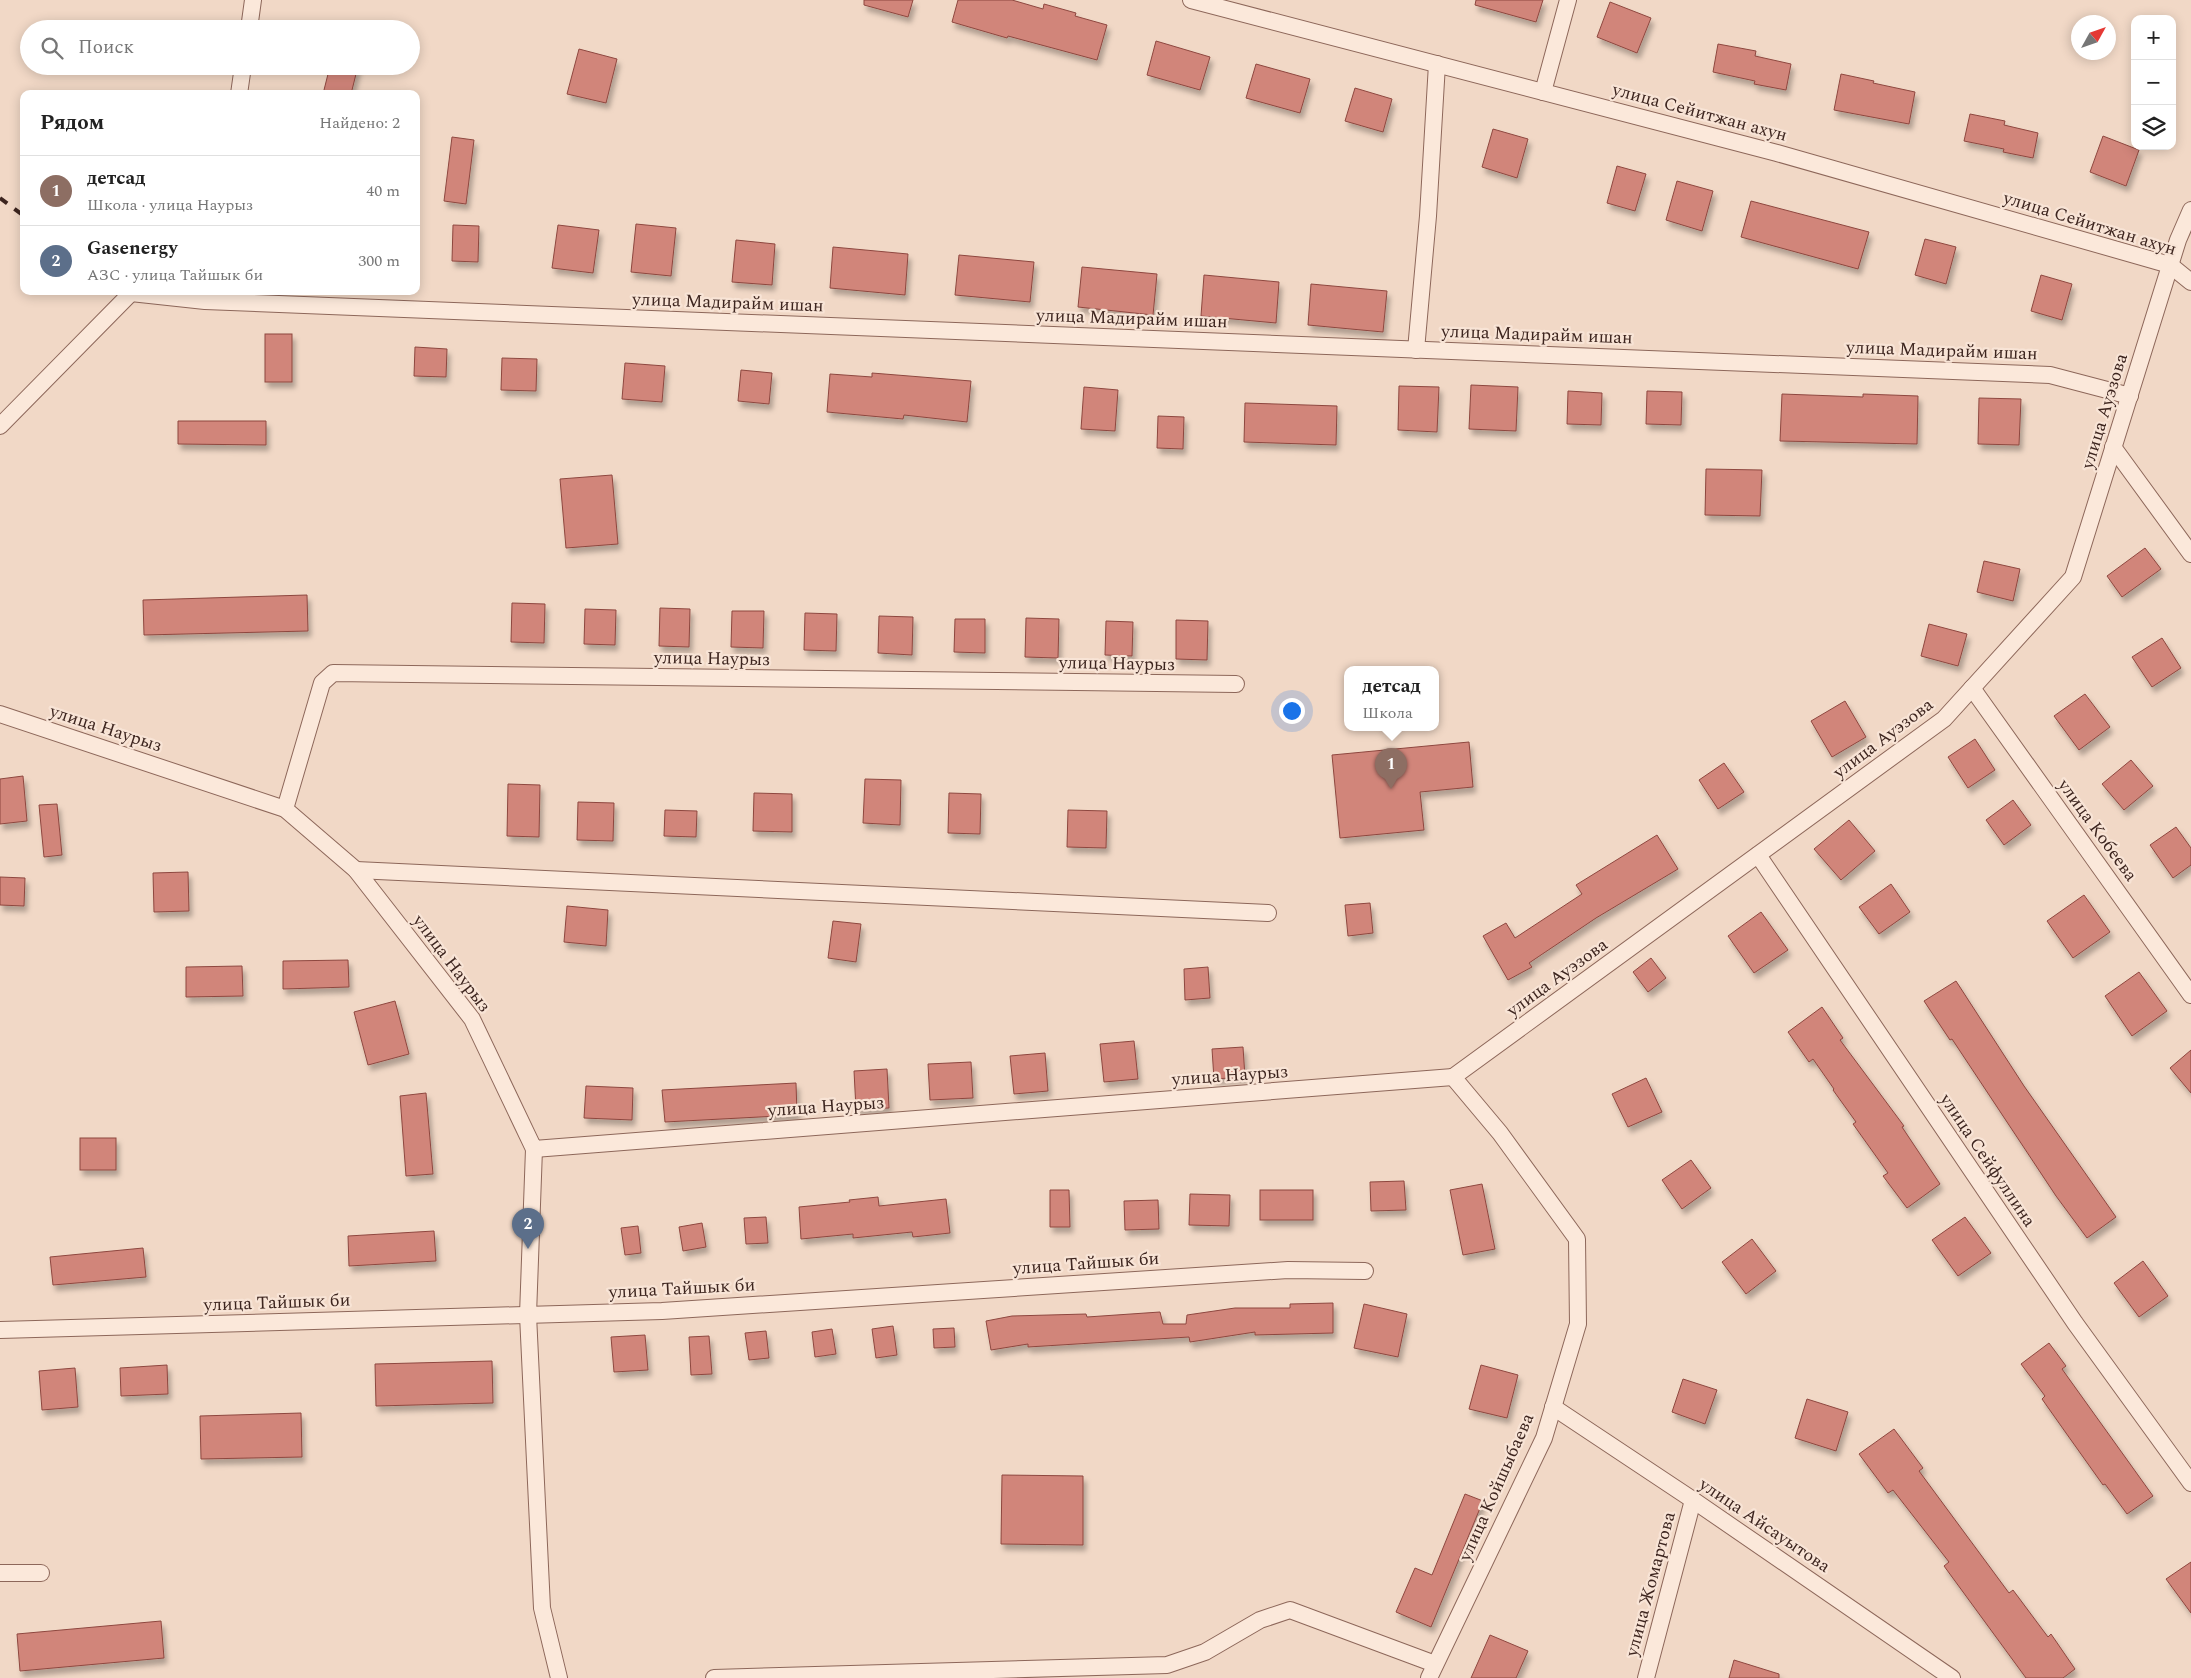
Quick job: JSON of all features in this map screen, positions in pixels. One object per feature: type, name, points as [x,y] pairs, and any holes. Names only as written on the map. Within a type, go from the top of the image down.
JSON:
[{"type":"street","points":[[250,20],[253,0]]},
{"type":"street","name":"улица Сейитжан ахун","points":[[1191,0],[1786,156],[2170,265],[2191,282]]},
{"type":"street","points":[[1543,92],[1568,0]]},
{"type":"street","points":[[1416,350],[1428,216],[1437,64]]},
{"type":"street","points":[[240,90],[242,75]]},
{"type":"street","name":"улица Ауэзова","points":[[1453,1078],[1944,719],[2073,578],[2170,265],[2191,210]]},
{"type":"street","points":[[0,426],[129,295]]},
{"type":"street","name":"улица Мадирайм ишан","points":[[160,295],[225,302],[2050,375],[2130,396]]},
{"type":"street","points":[[2114,447],[2191,554]]},
{"type":"street","name":"улица Наурыз","points":[[285,809],[322,683],[333,673],[1236,684]]},
{"type":"street","name":"улица Кобеева","points":[[1972,688],[2191,995]]},
{"type":"street","name":"улица Наурыз","points":[[0,714],[285,809],[356,870],[472,1019],[534,1149],[1453,1078]]},
{"type":"street","name":"улица Сейфуллина","points":[[1758,855],[2069,1314],[2191,1483]]},
{"type":"street","points":[[356,870],[1268,913]]},
{"type":"street","name":"улица Койшыбаева","points":[[1432,1671],[1544,1438],[1578,1324],[1577,1239],[1500,1133],[1453,1078]]},
{"type":"street","points":[[534,1149],[528,1315],[542,1608],[559,1678]]},
{"type":"street","name":"улица Тайшык би","points":[[0,1330],[662,1311],[1288,1270],[1365,1271]]},
{"type":"street","name":"улица Айсауытова","points":[[1553,1407],[1693,1500],[1952,1678]]},
{"type":"street","name":"улица Жомартова","points":[[1646,1678],[1693,1500]]},
{"type":"street","points":[[0,1573],[41,1573]]},
{"type":"street","points":[[714,1678],[1167,1665],[1205,1652],[1260,1620],[1290,1610],[1432,1671]]},
{"type":"building","points":[[864,0],[913,0],[908,17],[864,5]]},
{"type":"building","points":[[958,0],[1012,0],[1043,9],[1044,4],[1076,13],[1075,16],[1107,25],[1097,60],[1008,36],[1007,38],[952,22]]},
{"type":"building","points":[[1476,0],[1543,0],[1536,22],[1475,5]]},
{"type":"building","points":[[1610,2],[1651,18],[1637,53],[1597,37]]},
{"type":"building","points":[[1156,41],[1210,57],[1200,90],[1147,75]]},
{"type":"building","points":[[1718,44],[1756,51],[1755,56],[1791,64],[1786,90],[1754,84],[1755,81],[1713,72]]},
{"type":"building","points":[[579,49],[617,59],[606,103],[567,94]]},
{"type":"building","points":[[1256,64],[1310,79],[1300,113],[1246,98]]},
{"type":"building","points":[[1841,74],[1915,92],[1909,124],[1834,110]]},
{"type":"building","points":[[328,75],[356,75],[352,90],[324,90]]},
{"type":"building","points":[[1355,88],[1392,99],[1383,132],[1345,121]]},
{"type":"building","points":[[1970,114],[2005,121],[2004,125],[2038,133],[2033,158],[2003,152],[2004,149],[1964,141]]},
{"type":"building","points":[[1493,129],[1528,139],[1517,178],[1482,167]]},
{"type":"building","points":[[2103,136],[2131,147],[2131,150],[2139,150],[2126,186],[2090,172]]},
{"type":"building","points":[[452,137],[474,140],[466,204],[444,201]]},
{"type":"building","points":[[1617,166],[1646,174],[1635,211],[1607,203]]},
{"type":"building","points":[[1677,181],[1713,191],[1702,231],[1666,220]]},
{"type":"building","points":[[1751,201],[1869,232],[1858,269],[1741,237]]},
{"type":"building","points":[[636,224],[676,228],[671,276],[631,272]]},
{"type":"building","points":[[453,225],[479,226],[478,262],[452,261]]},
{"type":"building","points":[[558,225],[599,230],[593,273],[552,268]]},
{"type":"building","points":[[1925,239],[1956,247],[1946,284],[1915,275]]},
{"type":"building","points":[[736,240],[775,244],[772,285],[732,282]]},
{"type":"building","points":[[833,247],[908,254],[905,295],[830,288]]},
{"type":"building","points":[[959,255],[1034,262],[1030,302],[955,295]]},
{"type":"building","points":[[1082,267],[1157,274],[1153,315],[1078,307]]},
{"type":"building","points":[[1204,275],[1279,282],[1276,323],[1201,316]]},
{"type":"building","points":[[2041,275],[2072,284],[2062,320],[2031,311]]},
{"type":"building","points":[[1311,284],[1387,291],[1383,332],[1308,325]]},
{"type":"building","points":[[265,334],[292,334],[292,382],[265,382]]},
{"type":"building","points":[[415,347],[447,349],[446,377],[414,376]]},
{"type":"building","points":[[502,358],[537,359],[536,391],[501,390]]},
{"type":"building","points":[[625,363],[665,366],[662,402],[622,399]]},
{"type":"building","points":[[741,370],[772,373],[769,404],[738,401]]},
{"type":"building","points":[[872,373],[971,381],[967,422],[904,415],[903,419],[827,412],[830,374],[872,377]]},
{"type":"building","points":[[1471,385],[1518,387],[1516,431],[1469,429]]},
{"type":"building","points":[[1399,386],[1439,387],[1437,432],[1398,430]]},
{"type":"building","points":[[1084,387],[1118,390],[1115,431],[1081,429]]},
{"type":"building","points":[[1568,391],[1602,393],[1601,425],[1567,424]]},
{"type":"building","points":[[1647,391],[1682,392],[1681,425],[1646,424]]},
{"type":"building","points":[[1782,394],[1863,397],[1863,394],[1918,396],[1917,444],[1780,441]]},
{"type":"building","points":[[1979,398],[2021,399],[2019,445],[1978,444]]},
{"type":"building","points":[[1245,403],[1337,406],[1336,445],[1244,442]]},
{"type":"building","points":[[1158,416],[1184,417],[1183,449],[1157,448]]},
{"type":"building","points":[[178,421],[266,421],[266,445],[178,444]]},
{"type":"building","points":[[1706,469],[1762,470],[1760,516],[1705,515]]},
{"type":"building","points":[[612,475],[618,544],[566,548],[560,479]]},
{"type":"building","points":[[2145,548],[2161,569],[2122,597],[2107,576]]},
{"type":"building","points":[[1984,561],[2020,569],[2013,601],[1977,592]]},
{"type":"building","points":[[307,595],[308,631],[144,635],[143,600]]},
{"type":"building","points":[[512,603],[545,604],[544,643],[511,642]]},
{"type":"building","points":[[660,608],[690,609],[689,647],[659,646]]},
{"type":"building","points":[[585,609],[616,610],[615,645],[584,644]]},
{"type":"building","points":[[732,611],[764,611],[763,648],[731,647]]},
{"type":"building","points":[[805,613],[837,614],[836,651],[804,650]]},
{"type":"building","points":[[879,616],[913,617],[912,655],[878,653]]},
{"type":"building","points":[[1026,618],[1059,619],[1058,658],[1025,657]]},
{"type":"building","points":[[955,619],[985,619],[985,653],[954,652]]},
{"type":"building","points":[[1176,620],[1208,621],[1207,660],[1176,659]]},
{"type":"building","points":[[1106,621],[1133,622],[1132,656],[1105,655]]},
{"type":"building","points":[[1929,624],[1967,634],[1958,666],[1921,656]]},
{"type":"building","points":[[2162,638],[2181,668],[2152,687],[2132,657]]},
{"type":"building","points":[[2085,694],[2110,727],[2079,750],[2054,716]]},
{"type":"building","points":[[1845,701],[1866,737],[1832,757],[1811,721]]},
{"type":"building","points":[[1975,739],[1995,770],[1968,788],[1948,757]]},
{"type":"building","points":[[1469,742],[1473,787],[1420,792],[1424,830],[1340,838],[1332,755]]},
{"type":"building","points":[[2131,760],[2153,786],[2124,810],[2102,784]]},
{"type":"building","points":[[1724,763],[1744,792],[1718,809],[1699,780]]},
{"type":"building","points":[[23,776],[27,821],[0,824],[0,779]]},
{"type":"building","points":[[865,779],[901,780],[900,825],[863,823]]},
{"type":"building","points":[[508,784],[540,785],[539,837],[507,836]]},
{"type":"building","points":[[754,793],[792,794],[792,832],[753,831]]},
{"type":"building","points":[[949,793],[981,794],[980,834],[948,833]]},
{"type":"building","points":[[2013,800],[2031,825],[2004,845],[1986,820]]},
{"type":"building","points":[[578,802],[614,803],[613,841],[577,840]]},
{"type":"building","points":[[57,804],[62,855],[44,857],[39,805]]},
{"type":"building","points":[[665,810],[697,811],[696,837],[664,836]]},
{"type":"building","points":[[1068,810],[1107,811],[1106,848],[1067,847]]},
{"type":"building","points":[[1849,820],[1875,851],[1841,880],[1814,849]]},
{"type":"building","points":[[2176,827],[2191,848],[2191,865],[2173,878],[2150,845]]},
{"type":"building","points":[[1657,835],[1678,869],[1596,918],[1529,963],[1532,967],[1508,980],[1483,936],[1506,923],[1515,938],[1582,894],[1576,885]]},
{"type":"building","points":[[188,872],[189,911],[154,912],[153,873]]},
{"type":"building","points":[[0,877],[25,878],[24,906],[0,905]]},
{"type":"building","points":[[1891,884],[1910,912],[1879,934],[1859,907]]},
{"type":"building","points":[[2084,895],[2110,932],[2073,958],[2047,921]]},
{"type":"building","points":[[1370,903],[1373,933],[1348,936],[1345,905]]},
{"type":"building","points":[[567,906],[608,910],[606,946],[564,942]]},
{"type":"building","points":[[1761,912],[1788,950],[1754,973],[1728,936]]},
{"type":"building","points":[[833,921],[861,924],[856,962],[828,958]]},
{"type":"building","points":[[1651,958],[1666,978],[1648,992],[1633,972]]},
{"type":"building","points":[[348,960],[349,987],[283,989],[283,961]]},
{"type":"building","points":[[242,966],[243,996],[186,997],[186,967]]},
{"type":"building","points":[[1208,967],[1210,998],[1185,1000],[1184,969]]},
{"type":"building","points":[[2139,972],[2167,1011],[2132,1036],[2105,996]]},
{"type":"building","points":[[1956,981],[2024,1086],[2116,1217],[2087,1238],[2056,1196],[1952,1039],[1950,1040],[1924,1001]]},
{"type":"building","points":[[395,1001],[409,1054],[368,1065],[354,1012]]},
{"type":"building","points":[[1822,1007],[1843,1038],[1840,1040],[1904,1126],[1902,1127],[1940,1184],[1907,1208],[1883,1176],[1888,1173],[1853,1124],[1856,1122],[1834,1089],[1813,1059],[1809,1062],[1788,1032]]},
{"type":"building","points":[[1134,1041],[1138,1079],[1104,1082],[1100,1044]]},
{"type":"building","points":[[1243,1047],[1245,1077],[1214,1079],[1212,1049]]},
{"type":"building","points":[[2191,1050],[2191,1093],[2170,1068]]},
{"type":"building","points":[[1045,1053],[1048,1091],[1014,1094],[1010,1056]]},
{"type":"building","points":[[971,1062],[973,1098],[930,1100],[928,1064]]},
{"type":"building","points":[[887,1069],[889,1108],[856,1109],[854,1071]]},
{"type":"building","points":[[1646,1078],[1662,1112],[1628,1127],[1612,1094]]},
{"type":"building","points":[[796,1083],[797,1115],[665,1122],[662,1090]]},
{"type":"building","points":[[586,1086],[633,1088],[632,1120],[584,1118]]},
{"type":"building","points":[[426,1093],[433,1174],[406,1176],[400,1096]]},
{"type":"building","points":[[80,1138],[116,1138],[116,1170],[80,1170]]},
{"type":"building","points":[[1691,1160],[1711,1188],[1682,1209],[1662,1180]]},
{"type":"building","points":[[1404,1181],[1406,1210],[1371,1211],[1370,1182]]},
{"type":"building","points":[[1482,1184],[1495,1249],[1463,1255],[1450,1190]]},
{"type":"building","points":[[1050,1190],[1069,1190],[1070,1227],[1050,1227]]},
{"type":"building","points":[[1260,1190],[1313,1190],[1313,1220],[1260,1220]]},
{"type":"building","points":[[1190,1194],[1230,1195],[1229,1226],[1189,1225]]},
{"type":"building","points":[[878,1197],[879,1206],[946,1199],[950,1233],[913,1237],[912,1232],[853,1238],[853,1234],[801,1239],[799,1207]]},
{"type":"building","points":[[1158,1200],[1159,1229],[1125,1230],[1124,1201]]},
{"type":"building","points":[[766,1217],[768,1243],[746,1244],[744,1218]]},
{"type":"building","points":[[1965,1217],[1991,1253],[1958,1276],[1932,1240]]},
{"type":"building","points":[[702,1223],[706,1247],[683,1251],[679,1227]]},
{"type":"building","points":[[638,1226],[641,1253],[625,1255],[621,1228]]},
{"type":"building","points":[[434,1231],[436,1261],[349,1266],[348,1236]]},
{"type":"building","points":[[1752,1239],[1776,1271],[1746,1294],[1722,1262]]},
{"type":"building","points":[[143,1248],[146,1277],[53,1285],[50,1257]]},
{"type":"building","points":[[2143,1261],[2168,1296],[2139,1317],[2114,1283]]},
{"type":"building","points":[[1333,1303],[1333,1333],[1255,1335],[1255,1332],[1190,1342],[1189,1337],[1028,1347],[1028,1344],[991,1350],[986,1321],[1012,1316],[1086,1314],[1087,1317],[1160,1312],[1163,1324],[1186,1324],[1187,1315],[1235,1308],[1290,1308],[1290,1304]]},
{"type":"building","points":[[1364,1304],[1407,1314],[1398,1357],[1354,1348]]},
{"type":"building","points":[[893,1326],[897,1355],[876,1358],[872,1329]]},
{"type":"building","points":[[954,1328],[955,1347],[934,1348],[933,1329]]},
{"type":"building","points":[[832,1329],[836,1354],[815,1357],[812,1332]]},
{"type":"building","points":[[766,1331],[769,1358],[749,1360],[745,1333]]},
{"type":"building","points":[[645,1335],[648,1370],[614,1372],[611,1337]]},
{"type":"building","points":[[709,1336],[712,1374],[691,1375],[689,1337]]},
{"type":"building","points":[[2049,1343],[2066,1366],[2062,1369],[2153,1496],[2127,1514],[2105,1484],[2103,1485],[2066,1433],[2042,1399],[2045,1396],[2021,1364]]},
{"type":"building","points":[[492,1361],[493,1403],[376,1406],[375,1364]]},
{"type":"building","points":[[167,1365],[168,1394],[121,1396],[120,1368]]},
{"type":"building","points":[[1481,1365],[1518,1375],[1507,1418],[1469,1409]]},
{"type":"building","points":[[75,1368],[78,1407],[42,1410],[39,1371]]},
{"type":"building","points":[[1683,1379],[1717,1390],[1705,1424],[1672,1412]]},
{"type":"building","points":[[1807,1399],[1848,1412],[1836,1451],[1795,1438]]},
{"type":"building","points":[[301,1413],[302,1457],[201,1459],[200,1416]]},
{"type":"building","points":[[1894,1429],[1923,1468],[1919,1471],[2009,1593],[2013,1590],[2048,1637],[2051,1634],[2075,1669],[2063,1678],[2026,1678],[1944,1566],[1949,1562],[1893,1490],[1888,1493],[1859,1454]]},
{"type":"building","points":[[1002,1475],[1083,1476],[1083,1545],[1001,1544]]},
{"type":"building","points":[[1465,1494],[1483,1501],[1431,1627],[1396,1612],[1415,1568],[1432,1575]]},
{"type":"building","points":[[2191,1562],[2191,1613],[2166,1579]]},
{"type":"building","points":[[161,1621],[164,1658],[20,1671],[17,1634]]},
{"type":"building","points":[[1490,1635],[1528,1651],[1516,1678],[1471,1678]]},
{"type":"building","points":[[1734,1660],[1779,1674],[1779,1678],[1729,1678]]},
{"type":"railway","points":[[0,198],[20,213]]},
{"type":"place","name":"детсад","points":[[1391,789]]},
{"type":"place","name":"Gasenergy","points":[[528,1249]]}]
